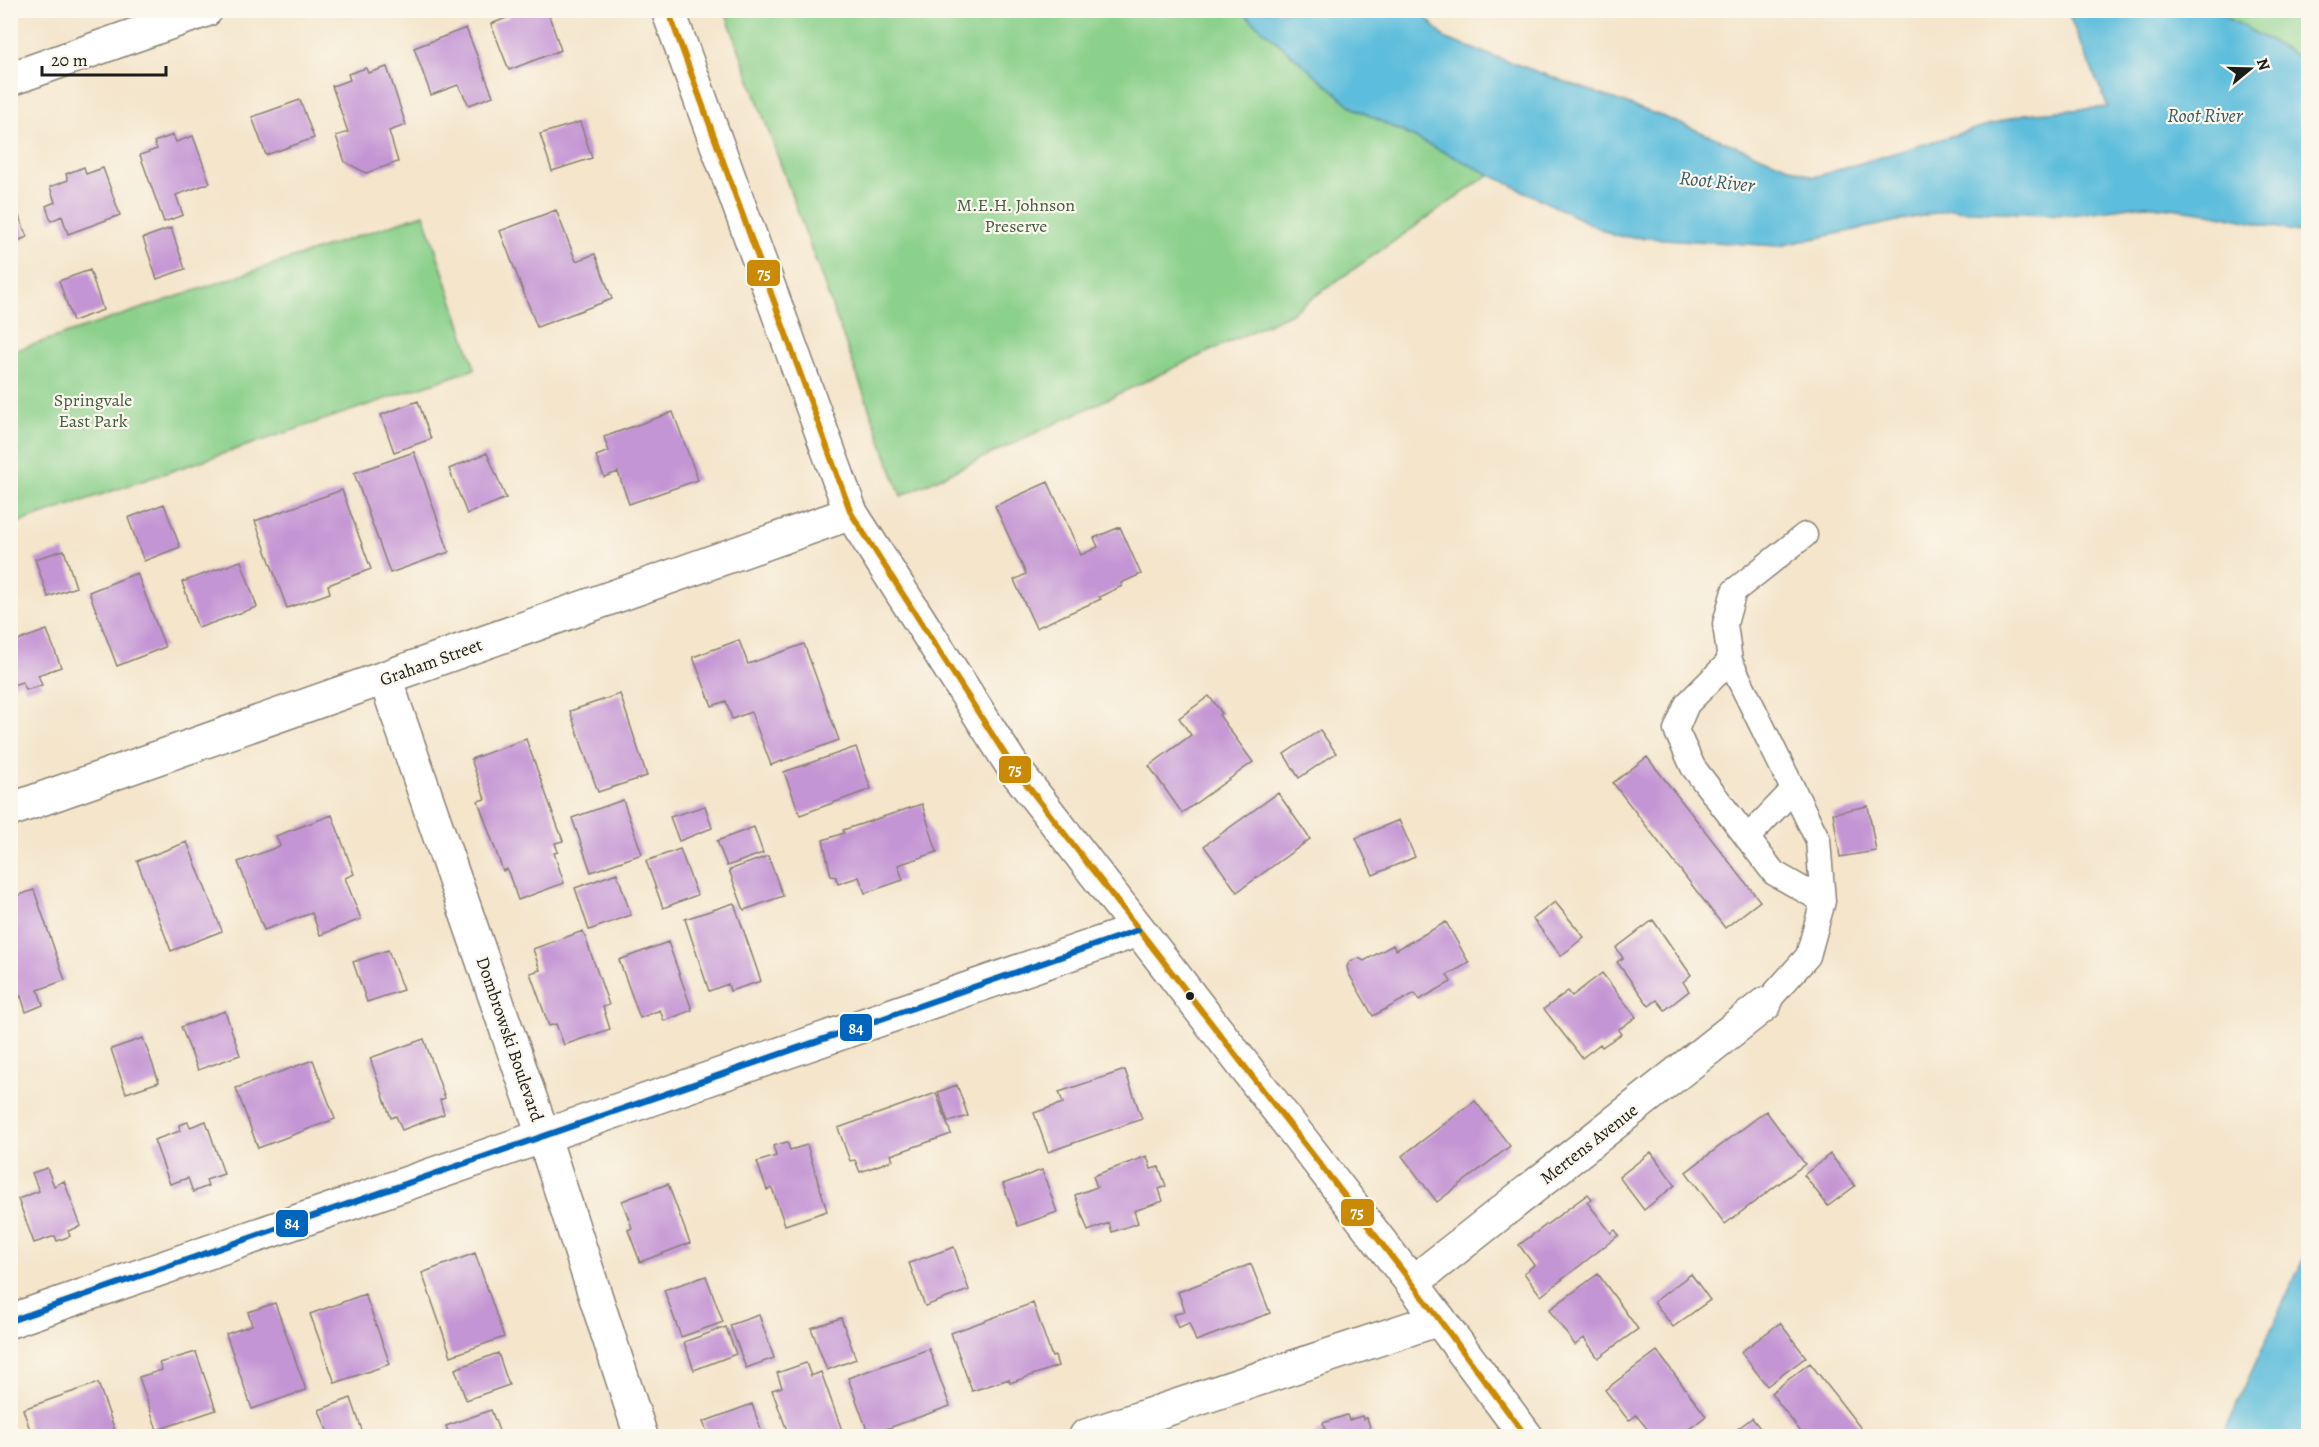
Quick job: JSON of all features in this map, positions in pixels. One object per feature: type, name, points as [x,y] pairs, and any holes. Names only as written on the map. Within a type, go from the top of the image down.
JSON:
[{"type":"street","points":[[10,79],[206,10]]},
{"type":"street","points":[[668,10],[850,513],[1013,767],[1439,1318],[1527,1437]]},
{"type":"street","name":"Graham Street","points":[[10,810],[850,513]]},
{"type":"street","name":"Dombrowski Boulevard","points":[[385,678],[544,1138],[641,1437]]},
{"type":"street","points":[[10,1321],[544,1138],[1138,930]]},
{"type":"street","name":"Mertens Avenue","points":[[1412,1283],[1765,1004]]},
{"type":"street","points":[[1086,1437],[1439,1318]]},
{"type":"lane","points":[[1765,1004],[1808,956],[1823,901],[1818,840],[1730,661],[1725,624],[1734,591],[1805,535]]},
{"type":"lane","points":[[1730,661],[1687,704],[1676,730],[1693,767],[1774,873],[1823,901]]},
{"type":"lane","points":[[1747,838],[1793,789]]},
{"type":"green space","name":"M.E.H. Johnson Preserve","points":[[725,11],[1241,11],[1354,108],[1490,174],[1291,313],[901,496]]},
{"type":"green space","points":[[2215,11],[2308,11],[2308,62]]},
{"type":"green space","name":"Springvale East Park","points":[[424,214],[475,369],[11,525],[11,352]]},
{"type":"water","name":"Root River","points":[[1241,11],[1420,11],[1446,39],[1661,116],[1814,177],[2025,114],[2108,107],[2067,11],[2215,11],[2308,62],[2308,234],[2209,213],[2145,205],[2071,215],[1950,210],[1779,246],[1615,236],[1354,108]]},
{"type":"water","points":[[2308,1249],[2308,1436],[2222,1436]]},
{"type":"building","points":[[506,10],[547,10],[561,50],[509,70],[491,24],[509,17]]},
{"type":"building","points":[[466,28],[493,96],[469,105],[458,85],[431,95],[414,48]]},
{"type":"building","points":[[387,67],[406,125],[389,131],[398,162],[366,173],[345,162],[336,136],[348,132],[332,86],[350,80],[348,74],[366,68],[368,73]]},
{"type":"building","points":[[300,100],[314,138],[266,155],[252,117]]},
{"type":"building","points":[[580,122],[592,158],[552,171],[540,134]]},
{"type":"building","points":[[173,135],[176,142],[193,136],[210,183],[176,195],[183,215],[164,222],[140,155],[157,149],[154,142]]},
{"type":"building","points":[[84,167],[86,174],[103,168],[120,215],[68,234],[62,216],[51,221],[46,206],[55,202],[50,187],[68,180],[66,174]]},
{"type":"building","points":[[10,193],[27,237],[10,244]]},
{"type":"building","points":[[556,210],[576,261],[595,254],[612,299],[537,327],[500,231]]},
{"type":"building","points":[[171,228],[185,269],[157,279],[143,238]]},
{"type":"building","points":[[90,270],[103,310],[73,321],[59,281]]},
{"type":"building","points":[[418,401],[431,439],[394,452],[381,415]]},
{"type":"building","points":[[673,412],[698,480],[629,504],[618,472],[604,477],[596,456],[609,451],[604,437]]},
{"type":"building","points":[[414,452],[449,552],[390,573],[354,473]]},
{"type":"building","points":[[487,453],[506,498],[467,514],[449,469]]},
{"type":"building","points":[[1048,482],[1081,555],[1098,547],[1094,538],[1120,527],[1141,574],[1121,583],[1122,586],[1099,597],[1101,599],[1036,628],[1014,580],[1026,574],[995,506]]},
{"type":"building","points":[[342,490],[371,569],[328,585],[330,593],[287,608],[255,521]]},
{"type":"building","points":[[164,504],[180,547],[144,561],[128,518]]},
{"type":"building","points":[[64,550],[76,587],[48,597],[35,559]]},
{"type":"building","points":[[241,561],[257,607],[198,628],[182,582]]},
{"type":"building","points":[[137,573],[165,647],[117,666],[89,592]]},
{"type":"building","points":[[10,601],[16,622],[10,623]]},
{"type":"building","points":[[47,630],[61,667],[38,675],[42,685],[26,690],[22,682],[13,685],[10,678],[10,643]]},
{"type":"building","points":[[739,640],[748,664],[804,644],[839,740],[771,765],[751,712],[732,719],[726,701],[712,706],[693,657]]},
{"type":"building","points":[[620,694],[647,776],[598,792],[570,711]]},
{"type":"building","points":[[1209,696],[1222,713],[1219,715],[1253,762],[1182,813],[1149,766],[1191,735],[1179,718]]},
{"type":"building","points":[[1320,730],[1336,753],[1299,778],[1284,754]]},
{"type":"building","points":[[526,739],[563,841],[555,843],[558,852],[554,853],[564,883],[518,900],[507,869],[503,871],[478,801],[485,799],[471,759]]},
{"type":"building","points":[[856,747],[871,789],[800,815],[784,772]]},
{"type":"building","points":[[1647,757],[1760,901],[1725,928],[1613,783]]},
{"type":"building","points":[[1278,793],[1310,839],[1237,892],[1204,846]]},
{"type":"building","points":[[623,800],[642,854],[591,872],[572,818]]},
{"type":"building","points":[[922,804],[937,852],[898,865],[903,880],[865,893],[859,877],[838,884],[836,877],[831,876],[823,840],[844,833],[843,830]]},
{"type":"building","points":[[705,806],[712,828],[679,841],[670,817]]},
{"type":"building","points":[[1868,806],[1876,851],[1840,857],[1833,813]]},
{"type":"building","points":[[332,815],[354,874],[345,878],[361,919],[320,935],[312,913],[264,930],[238,862],[280,846],[276,836]]},
{"type":"building","points":[[1399,820],[1415,857],[1373,875],[1356,838]]},
{"type":"building","points":[[754,827],[763,853],[727,866],[717,841]]},
{"type":"building","points":[[187,842],[222,931],[171,951],[137,861]]},
{"type":"building","points":[[680,849],[697,895],[663,908],[646,861]]},
{"type":"building","points":[[768,856],[783,896],[744,910],[729,870]]},
{"type":"building","points":[[617,873],[631,915],[589,930],[575,888]]},
{"type":"building","points":[[34,890],[65,980],[38,990],[43,1005],[26,1012],[21,996],[13,999],[10,990],[10,898]]},
{"type":"building","points":[[1555,902],[1584,937],[1561,956],[1533,919]]},
{"type":"building","points":[[734,903],[761,981],[730,991],[728,984],[709,991],[685,919]]},
{"type":"building","points":[[1653,920],[1691,975],[1683,982],[1689,991],[1665,1010],[1657,1000],[1649,1006],[1617,962],[1623,958],[1616,948]]},
{"type":"building","points":[[1446,922],[1469,963],[1447,975],[1451,982],[1419,1000],[1415,993],[1373,1016],[1349,974],[1347,967],[1350,961],[1359,958],[1364,961],[1393,945],[1396,950]]},
{"type":"building","points":[[583,931],[609,1005],[603,1007],[610,1029],[564,1045],[556,1024],[549,1026],[530,973],[540,970],[533,949]]},
{"type":"building","points":[[668,942],[692,1010],[664,1021],[660,1010],[640,1018],[619,960]]},
{"type":"building","points":[[388,950],[403,990],[367,1002],[353,962]]},
{"type":"building","points":[[1602,973],[1636,1017],[1618,1030],[1621,1034],[1602,1047],[1600,1044],[1582,1058],[1544,1009],[1568,991],[1572,996]]},
{"type":"building","points":[[225,1011],[240,1055],[198,1070],[181,1027]]},
{"type":"building","points":[[143,1038],[159,1082],[126,1093],[111,1049]]},
{"type":"building","points":[[424,1039],[445,1098],[440,1100],[444,1114],[402,1130],[396,1116],[391,1118],[370,1058]]},
{"type":"building","points":[[313,1060],[335,1119],[258,1148],[236,1088]]},
{"type":"building","points":[[1125,1070],[1142,1119],[1048,1152],[1034,1113],[1063,1103],[1059,1092]]},
{"type":"building","points":[[957,1085],[968,1116],[948,1122],[938,1092]]},
{"type":"building","points":[[936,1093],[951,1134],[891,1155],[893,1160],[860,1172],[855,1160],[850,1161],[838,1128]]},
{"type":"building","points":[[1475,1101],[1510,1146],[1437,1202],[1402,1156]]},
{"type":"building","points":[[1766,1111],[1805,1164],[1725,1224],[1686,1172]]},
{"type":"building","points":[[206,1121],[224,1174],[206,1180],[208,1186],[193,1192],[188,1178],[170,1184],[154,1140],[180,1131],[179,1125],[188,1122],[190,1127]]},
{"type":"building","points":[[787,1142],[790,1150],[807,1145],[827,1211],[785,1225],[772,1188],[767,1190],[757,1162],[776,1156],[773,1146]]},
{"type":"building","points":[[1651,1152],[1675,1185],[1644,1210],[1619,1177]]},
{"type":"building","points":[[1830,1154],[1855,1186],[1828,1206],[1804,1175]]},
{"type":"building","points":[[1147,1156],[1151,1169],[1159,1167],[1166,1186],[1159,1189],[1163,1201],[1134,1211],[1138,1223],[1112,1232],[1109,1223],[1088,1231],[1075,1195],[1097,1187],[1093,1176]]},
{"type":"building","points":[[47,1168],[54,1186],[64,1181],[81,1226],[68,1231],[70,1236],[57,1241],[55,1236],[34,1243],[18,1199],[39,1191],[32,1173]]},
{"type":"building","points":[[1042,1170],[1057,1212],[1018,1226],[1003,1184]]},
{"type":"building","points":[[668,1184],[690,1243],[640,1262],[628,1230],[632,1228],[622,1201]]},
{"type":"building","points":[[1588,1194],[1592,1199],[1587,1202],[1611,1233],[1615,1230],[1619,1235],[1541,1296],[1524,1273],[1534,1265],[1519,1245]]},
{"type":"building","points":[[954,1247],[969,1290],[925,1306],[909,1263]]},
{"type":"building","points":[[475,1253],[504,1337],[451,1356],[422,1273]]},
{"type":"building","points":[[1251,1264],[1270,1313],[1196,1341],[1189,1323],[1178,1328],[1173,1315],[1185,1311],[1178,1292]]},
{"type":"building","points":[[1598,1274],[1638,1329],[1598,1358],[1584,1338],[1575,1345],[1549,1310]]},
{"type":"building","points":[[1691,1274],[1710,1300],[1673,1327],[1654,1302]]},
{"type":"building","points":[[706,1276],[723,1322],[681,1337],[664,1290]]},
{"type":"building","points":[[365,1294],[390,1364],[335,1383],[310,1314]]},
{"type":"building","points":[[275,1303],[306,1390],[252,1409],[226,1334],[252,1325],[248,1312]]},
{"type":"building","points":[[1033,1303],[1052,1357],[1055,1356],[1058,1366],[1010,1383],[1009,1379],[972,1391],[951,1333]]},
{"type":"building","points":[[759,1315],[774,1358],[746,1368],[730,1325]]},
{"type":"building","points":[[841,1318],[856,1359],[827,1370],[811,1328]]},
{"type":"building","points":[[1780,1323],[1806,1357],[1767,1386],[1741,1352]]},
{"type":"building","points":[[726,1327],[736,1354],[694,1370],[684,1342]]},
{"type":"building","points":[[929,1349],[950,1406],[869,1435],[848,1378]]},
{"type":"building","points":[[1657,1351],[1706,1416],[1680,1436],[1653,1436],[1636,1415],[1629,1421],[1605,1390]]},
{"type":"building","points":[[196,1352],[216,1410],[157,1430],[139,1377],[162,1370],[159,1363]]},
{"type":"building","points":[[498,1353],[509,1385],[466,1400],[455,1369]]},
{"type":"building","points":[[806,1363],[811,1376],[821,1372],[844,1436],[789,1436],[772,1390],[782,1387],[777,1373]]},
{"type":"building","points":[[1810,1363],[1863,1431],[1856,1436],[1804,1436],[1771,1393]]},
{"type":"building","points":[[98,1383],[117,1436],[32,1436],[23,1409]]},
{"type":"building","points":[[351,1398],[364,1436],[329,1436],[319,1410]]},
{"type":"building","points":[[752,1404],[763,1436],[709,1436],[703,1422]]},
{"type":"building","points":[[491,1410],[501,1436],[450,1436],[446,1426]]},
{"type":"building","points":[[1347,1415],[1349,1420],[1362,1416],[1363,1419],[1367,1418],[1373,1436],[1316,1436],[1315,1432],[1325,1429],[1323,1423]]},
{"type":"building","points":[[1752,1418],[1766,1436],[1728,1436]]},
{"type":"transit line","name":"75","points":[[668,10],[851,513],[1013,767],[1412,1283],[1526,1436]]},
{"type":"transit line","name":"84","points":[[10,1321],[1138,930]]}]
